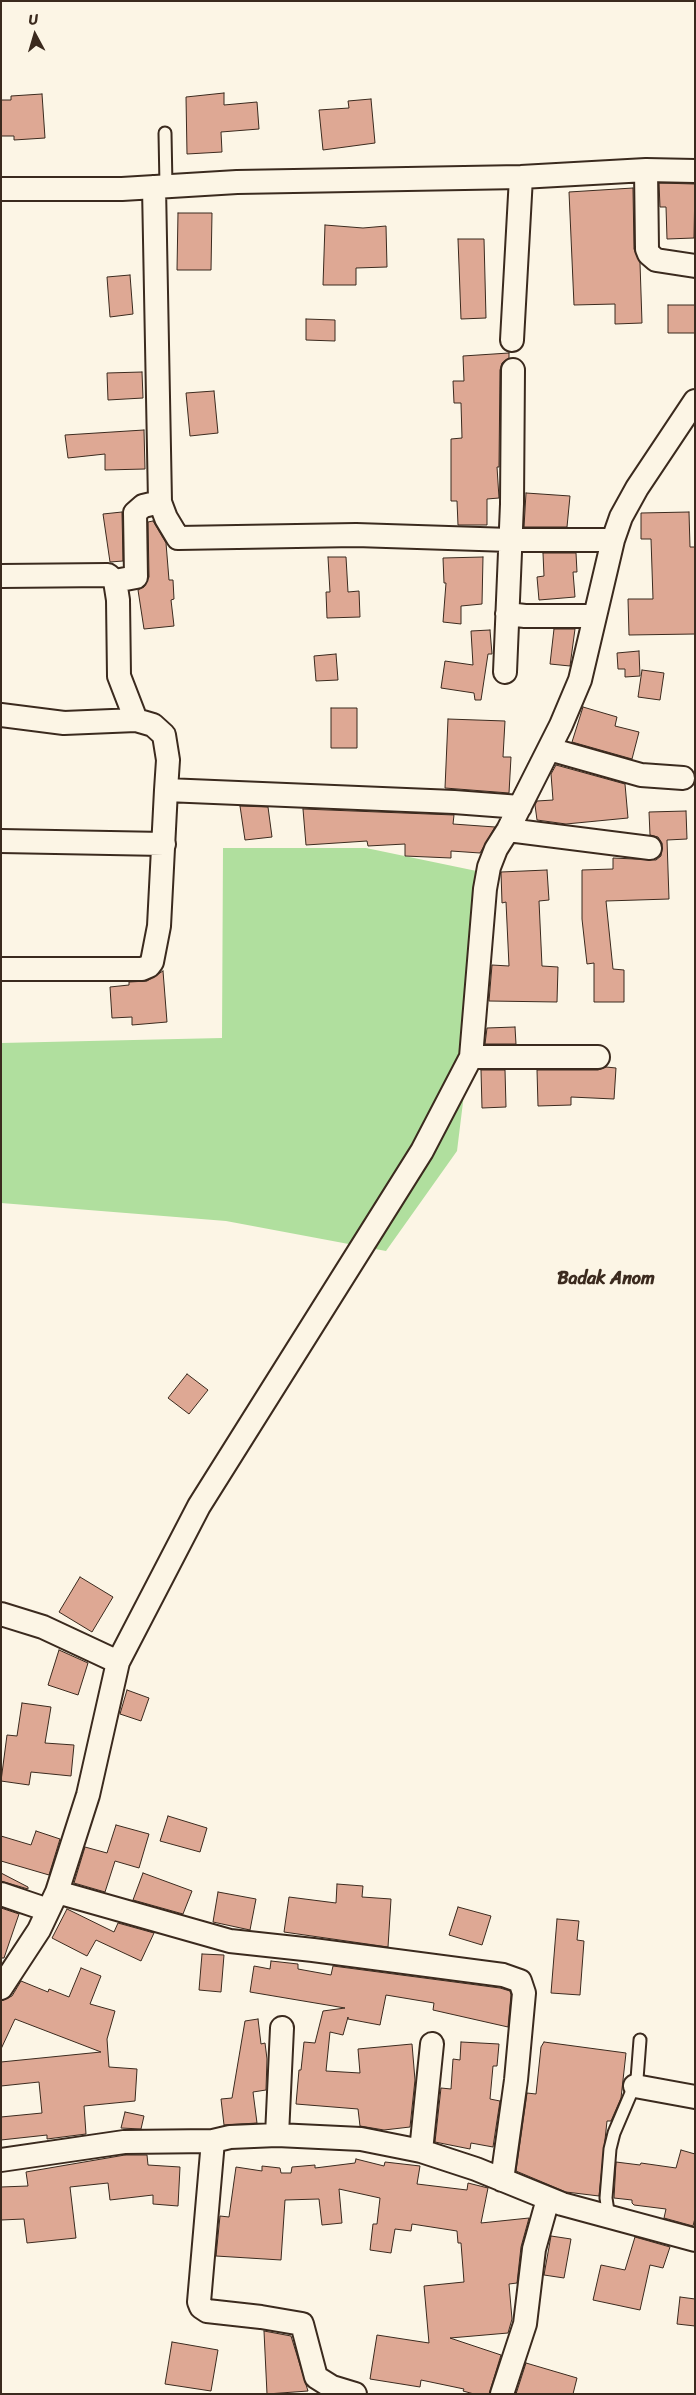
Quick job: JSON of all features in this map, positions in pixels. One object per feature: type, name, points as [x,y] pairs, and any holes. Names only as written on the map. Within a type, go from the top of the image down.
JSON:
[{"type":"street","points":[[1,189],[160,187],[266,181],[521,177],[646,170],[695,171]]},
{"type":"street","points":[[646,170],[647,249],[649,254],[656,260],[695,266]]},
{"type":"street","points":[[512,340],[521,177]]},
{"type":"street","points":[[160,187],[160,502],[166,518],[178,538],[356,535],[510,540],[614,540]]},
{"type":"street","points":[[505,672],[510,540],[513,370]]},
{"type":"street","points":[[3,1982],[39,1930],[53,1901],[88,1795],[118,1662],[199,1506],[422,1151],[471,1057],[485,889],[489,868],[496,849],[508,830],[549,749],[580,680],[594,616],[621,517],[637,488],[695,400]]},
{"type":"street","points":[[1,576],[108,575],[116,580],[136,578],[135,513],[144,506],[160,502]]},
{"type":"street","points":[[116,580],[119,676],[136,720]]},
{"type":"street","points":[[508,614],[525,616],[594,616]]},
{"type":"street","points":[[1,715],[64,723],[136,720],[153,725],[164,735],[168,760],[159,926],[152,962],[149,966],[142,969],[1,969]]},
{"type":"street","points":[[549,749],[641,774],[683,778]]},
{"type":"street","points":[[166,790],[454,802],[520,807]]},
{"type":"street","points":[[508,830],[650,848]]},
{"type":"street","points":[[1,841],[164,844]]},
{"type":"street","points":[[471,1057],[598,1058]]},
{"type":"street","points":[[1,1614],[43,1627],[118,1662]]},
{"type":"street","points":[[1,1894],[53,1901],[230,1941],[503,1975],[520,1981],[524,1993],[516,2080],[502,2180]]},
{"type":"street","points":[[277,2135],[282,2028]]},
{"type":"street","points":[[421,2151],[432,2044]]},
{"type":"street","points":[[634,2086],[695,2097]]},
{"type":"street","points":[[1,2160],[124,2142],[212,2141],[230,2137],[277,2135],[361,2139],[421,2151],[476,2169],[548,2199],[610,2218],[695,2240]]},
{"type":"street","points":[[212,2141],[199,2302],[201,2308],[206,2311],[261,2316],[302,2324],[316,2377],[332,2387],[355,2394]]},
{"type":"street","points":[[502,2394],[526,2324],[534,2249],[548,2199]]},
{"type":"lane","points":[[160,187],[165,133]]},
{"type":"lane","points":[[610,2218],[606,2198],[610,2149],[614,2133],[638,2079],[640,2040]]},
{"type":"green space","points":[[223,848],[366,848],[491,874],[457,1151],[386,1251],[226,1221],[1,1203],[1,1043],[222,1038]]},
{"type":"building","points":[[224,93],[224,105],[257,102],[259,129],[221,132],[222,152],[187,154],[186,97]]},
{"type":"building","points":[[42,94],[45,138],[14,140],[14,136],[1,136],[1,100],[11,100],[11,96]]},
{"type":"building","points":[[371,99],[375,143],[323,150],[319,110],[349,108],[348,101]]},
{"type":"building","points":[[659,183],[695,184],[694,238],[667,239],[666,207],[660,207]]},
{"type":"building","points":[[633,188],[634,249],[640,263],[642,323],[615,324],[615,304],[574,305],[569,192]]},
{"type":"building","points":[[178,213],[212,213],[211,270],[177,270]]},
{"type":"building","points":[[325,225],[363,228],[386,226],[387,267],[356,268],[356,285],[323,285]]},
{"type":"building","points":[[458,239],[484,239],[486,318],[461,319]]},
{"type":"building","points":[[130,275],[133,314],[110,317],[107,277]]},
{"type":"building","points":[[668,305],[695,305],[695,333],[668,333]]},
{"type":"building","points":[[306,319],[335,320],[335,341],[306,340]]},
{"type":"building","points":[[509,353],[509,358],[502,363],[500,370],[499,467],[497,467],[499,498],[487,499],[487,525],[458,525],[457,501],[451,501],[451,439],[462,438],[461,403],[454,403],[453,381],[464,381],[463,356]]},
{"type":"building","points":[[142,372],[143,398],[108,400],[107,373]]},
{"type":"building","points":[[214,391],[218,433],[190,436],[186,393]]},
{"type":"building","points":[[144,430],[145,469],[105,470],[105,454],[68,458],[65,435]]},
{"type":"building","points":[[526,493],[570,496],[567,527],[524,527]]},
{"type":"building","points":[[122,512],[123,561],[110,562],[103,514]]},
{"type":"building","points":[[689,512],[690,547],[695,547],[695,634],[629,635],[628,599],[653,599],[651,539],[641,539],[641,513]]},
{"type":"building","points":[[153,521],[166,543],[169,580],[173,580],[174,599],[171,600],[174,626],[144,629],[138,590],[144,587],[149,577],[148,522]]},
{"type":"building","points":[[543,553],[576,553],[577,572],[573,572],[575,597],[539,600],[537,577],[544,576]]},
{"type":"building","points":[[328,557],[346,557],[348,592],[359,591],[360,617],[327,618],[326,592],[330,592]]},
{"type":"building","points":[[483,557],[482,604],[461,606],[461,624],[443,622],[446,583],[444,583],[443,558]]},
{"type":"building","points":[[554,629],[575,629],[570,666],[550,664]]},
{"type":"building","points":[[490,630],[492,654],[488,654],[481,700],[475,700],[474,693],[441,688],[445,661],[473,665],[471,631]]},
{"type":"building","points":[[639,651],[640,676],[625,677],[625,669],[618,669],[617,653]]},
{"type":"building","points":[[336,654],[338,680],[316,681],[314,656]]},
{"type":"building","points":[[642,670],[664,673],[660,700],[638,697]]},
{"type":"building","points":[[583,707],[617,717],[615,726],[639,732],[632,759],[572,742]]},
{"type":"building","points":[[331,708],[357,708],[357,748],[331,748]]},
{"type":"building","points":[[448,719],[505,721],[503,757],[511,757],[509,793],[445,788]]},
{"type":"building","points":[[556,765],[625,784],[628,818],[566,824],[537,820],[535,805],[537,801],[553,800],[551,774]]},
{"type":"building","points":[[240,806],[268,807],[272,837],[245,840]]},
{"type":"building","points":[[303,809],[454,815],[453,824],[495,827],[480,853],[451,851],[451,858],[405,856],[405,844],[368,846],[367,841],[306,845]]},
{"type":"building","points":[[686,811],[687,839],[667,840],[669,899],[606,901],[613,969],[624,970],[624,1002],[594,1002],[594,963],[587,964],[582,919],[582,870],[613,869],[613,858],[656,860],[661,856],[662,843],[658,837],[650,835],[649,812]]},
{"type":"building","points":[[547,870],[549,900],[539,901],[542,966],[558,967],[557,1002],[489,1001],[492,965],[509,966],[506,902],[502,903],[501,872]]},
{"type":"building","points":[[163,971],[167,1022],[132,1025],[132,1017],[112,1018],[110,987],[129,985],[129,982],[147,981]]},
{"type":"building","points":[[515,1027],[516,1044],[485,1044],[487,1028]]},
{"type":"building","points":[[606,1067],[616,1068],[614,1099],[571,1097],[571,1105],[538,1106],[537,1070],[598,1070]]},
{"type":"building","points":[[481,1070],[505,1070],[506,1107],[482,1108]]},
{"type":"building","points":[[187,1374],[208,1390],[189,1414],[168,1398]]},
{"type":"building","points":[[80,1577],[113,1597],[92,1632],[59,1612]]},
{"type":"building","points":[[59,1650],[88,1663],[78,1695],[48,1685]]},
{"type":"building","points":[[127,1690],[149,1698],[141,1721],[120,1714]]},
{"type":"building","points":[[22,1703],[51,1707],[45,1743],[74,1745],[71,1776],[31,1772],[29,1785],[1,1781],[7,1735],[17,1736]]},
{"type":"building","points":[[168,1816],[207,1828],[200,1852],[160,1841]]},
{"type":"building","points":[[116,1825],[149,1834],[139,1868],[115,1861],[105,1892],[74,1883],[85,1847],[107,1853]]},
{"type":"building","points":[[36,1831],[60,1839],[49,1875],[1,1861],[1,1836],[31,1845]]},
{"type":"building","points":[[1,1873],[28,1887],[28,1889],[1,1881]]},
{"type":"building","points":[[143,1873],[192,1891],[183,1914],[133,1900]]},
{"type":"building","points":[[337,1884],[363,1886],[362,1897],[391,1899],[388,1947],[284,1932],[289,1897],[336,1903]]},
{"type":"building","points":[[218,1892],[256,1899],[250,1930],[213,1922]]},
{"type":"building","points":[[458,1907],[491,1916],[482,1945],[449,1935]]},
{"type":"building","points":[[1,1908],[19,1914],[4,1958],[1,1958]]},
{"type":"building","points":[[67,1909],[114,1932],[118,1923],[154,1933],[141,1961],[96,1940],[87,1956],[52,1938]]},
{"type":"building","points":[[557,1919],[579,1921],[577,1940],[584,1941],[580,1995],[551,1993]]},
{"type":"building","points":[[202,1954],[224,1955],[221,1992],[199,1990]]},
{"type":"building","points":[[271,1961],[298,1964],[298,1969],[331,1975],[333,1966],[500,1988],[510,1991],[511,1995],[508,2027],[433,2010],[434,2003],[386,1995],[380,2025],[348,2019],[348,2017],[343,2035],[330,2032],[326,2071],[360,2073],[358,2049],[412,2044],[415,2080],[410,2127],[384,2130],[360,2126],[358,2109],[296,2104],[304,2042],[315,2043],[323,2011],[345,2008],[250,1992],[254,1966],[270,1969]]},
{"type":"building","points":[[81,1968],[101,1976],[90,2004],[115,2011],[107,2039],[109,2067],[137,2069],[135,2101],[84,2106],[86,2134],[47,2139],[47,2135],[1,2140],[1,2117],[42,2113],[39,2082],[1,2086],[1,2062],[101,2052],[15,2019],[1,2049],[1,2001],[12,1996],[21,1981],[48,1992],[49,1989],[69,1997]]},
{"type":"building","points":[[258,2019],[261,2044],[265,2043],[267,2059],[266,2090],[253,2092],[257,2123],[224,2125],[221,2099],[232,2098],[245,2021]]},
{"type":"building","points":[[461,2042],[499,2044],[497,2066],[493,2066],[490,2099],[500,2101],[493,2147],[471,2143],[470,2149],[435,2142],[441,2088],[451,2089],[453,2059],[460,2060]]},
{"type":"building","points":[[544,2042],[626,2053],[621,2098],[611,2121],[607,2121],[599,2196],[566,2192],[516,2171],[527,2093],[536,2094],[541,2047]]},
{"type":"building","points":[[125,2112],[144,2116],[141,2129],[121,2128]]},
{"type":"building","points":[[681,2150],[695,2154],[695,2218],[693,2226],[664,2218],[666,2209],[634,2205],[632,2200],[614,2198],[616,2162],[676,2168]]},
{"type":"building","points":[[125,2155],[147,2155],[148,2165],[180,2167],[178,2206],[153,2204],[153,2195],[110,2200],[108,2183],[70,2187],[76,2238],[27,2243],[24,2219],[1,2220],[1,2187],[28,2186],[26,2172]]},
{"type":"building","points":[[356,2159],[384,2166],[385,2162],[420,2166],[417,2184],[467,2190],[468,2183],[488,2188],[481,2223],[529,2218],[521,2247],[517,2283],[509,2284],[512,2319],[508,2333],[450,2338],[501,2355],[489,2394],[474,2394],[463,2391],[464,2389],[421,2380],[420,2387],[370,2379],[377,2335],[429,2343],[424,2286],[464,2282],[461,2243],[458,2243],[457,2231],[412,2224],[411,2231],[395,2229],[391,2253],[370,2250],[373,2224],[377,2224],[380,2198],[339,2189],[342,2223],[322,2225],[319,2199],[285,2200],[281,2260],[216,2256],[220,2216],[229,2217],[236,2167],[262,2171],[262,2166],[280,2168],[281,2173],[291,2173],[292,2167],[315,2165],[315,2168],[355,2163]]},
{"type":"building","points":[[551,2236],[571,2239],[564,2278],[544,2275]]},
{"type":"building","points":[[635,2237],[670,2247],[663,2268],[650,2265],[640,2310],[593,2300],[601,2265],[625,2270]]},
{"type":"building","points":[[680,2297],[695,2299],[695,2326],[677,2324]]},
{"type":"building","points":[[264,2331],[291,2336],[308,2391],[267,2394]]},
{"type":"building","points":[[172,2342],[218,2350],[211,2391],[165,2384]]},
{"type":"building","points":[[526,2363],[577,2378],[573,2394],[516,2394]]},
{"type":"district","name":"Badak Anom","points":[[606,1279]]}]
